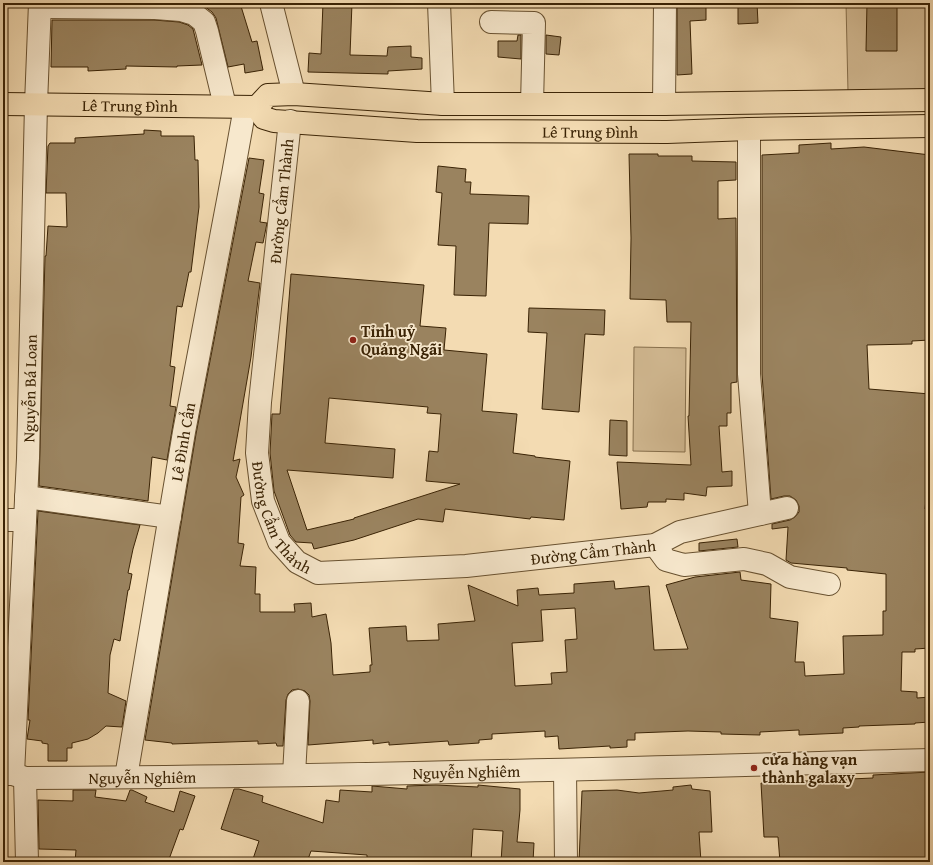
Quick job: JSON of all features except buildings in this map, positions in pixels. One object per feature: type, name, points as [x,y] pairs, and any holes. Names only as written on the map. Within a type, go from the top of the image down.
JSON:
[{"type":"main road","name":"Lê Trung Đình","points":[[3,104],[242,106],[268,96],[294,94],[443,104],[664,104],[930,100]]},
{"type":"main road","points":[[416,131],[417,102]]},
{"type":"main road","points":[[664,104],[667,132]]},
{"type":"main road","name":"Lê Trung Đình","points":[[242,106],[264,118],[274,121],[416,131],[667,132],[930,126]]},
{"type":"street","points":[[271,3],[294,94]]},
{"type":"street","points":[[439,3],[443,104]]},
{"type":"street","points":[[664,104],[665,3]]},
{"type":"street","points":[[40,5],[136,5],[198,13],[214,53],[242,106]]},
{"type":"street","name":"Nguyễn Bá Loan","points":[[27,862],[14,775],[26,497],[40,5]]},
{"type":"street","points":[[491,22],[534,23],[532,104]]},
{"type":"street","name":"Lê Đình Cẩn","points":[[126,778],[184,432],[233,174],[242,106]]},
{"type":"street","name":"Đường Cẩm Thành","points":[[290,122],[260,402],[257,453],[263,501],[279,542],[297,562],[318,573],[466,566],[655,545],[680,532],[787,508]]},
{"type":"street","points":[[748,129],[749,374],[760,514]]},
{"type":"street","points":[[26,497],[170,517]]},
{"type":"street","points":[[3,520],[25,520]]},
{"type":"street","points":[[655,545],[666,560],[684,565],[744,558],[767,564],[790,577],[829,584]]},
{"type":"street","points":[[294,775],[298,701]]},
{"type":"street","name":"Nguyễn Nghiêm","points":[[14,775],[126,778],[566,770],[930,760]]},
{"type":"street","points":[[566,770],[566,862]]},
{"type":"shaded area","points":[[846,3],[930,3],[930,90],[848,92]]},
{"type":"shaded area","points":[[634,347],[686,348],[685,452],[633,451]]},
{"type":"place","name":"Tỉnh uỷ Quảng Ngãi","points":[[353,340]]},
{"type":"place","name":"cửa hàng vạn thành galaxy","points":[[754,768]]}]
